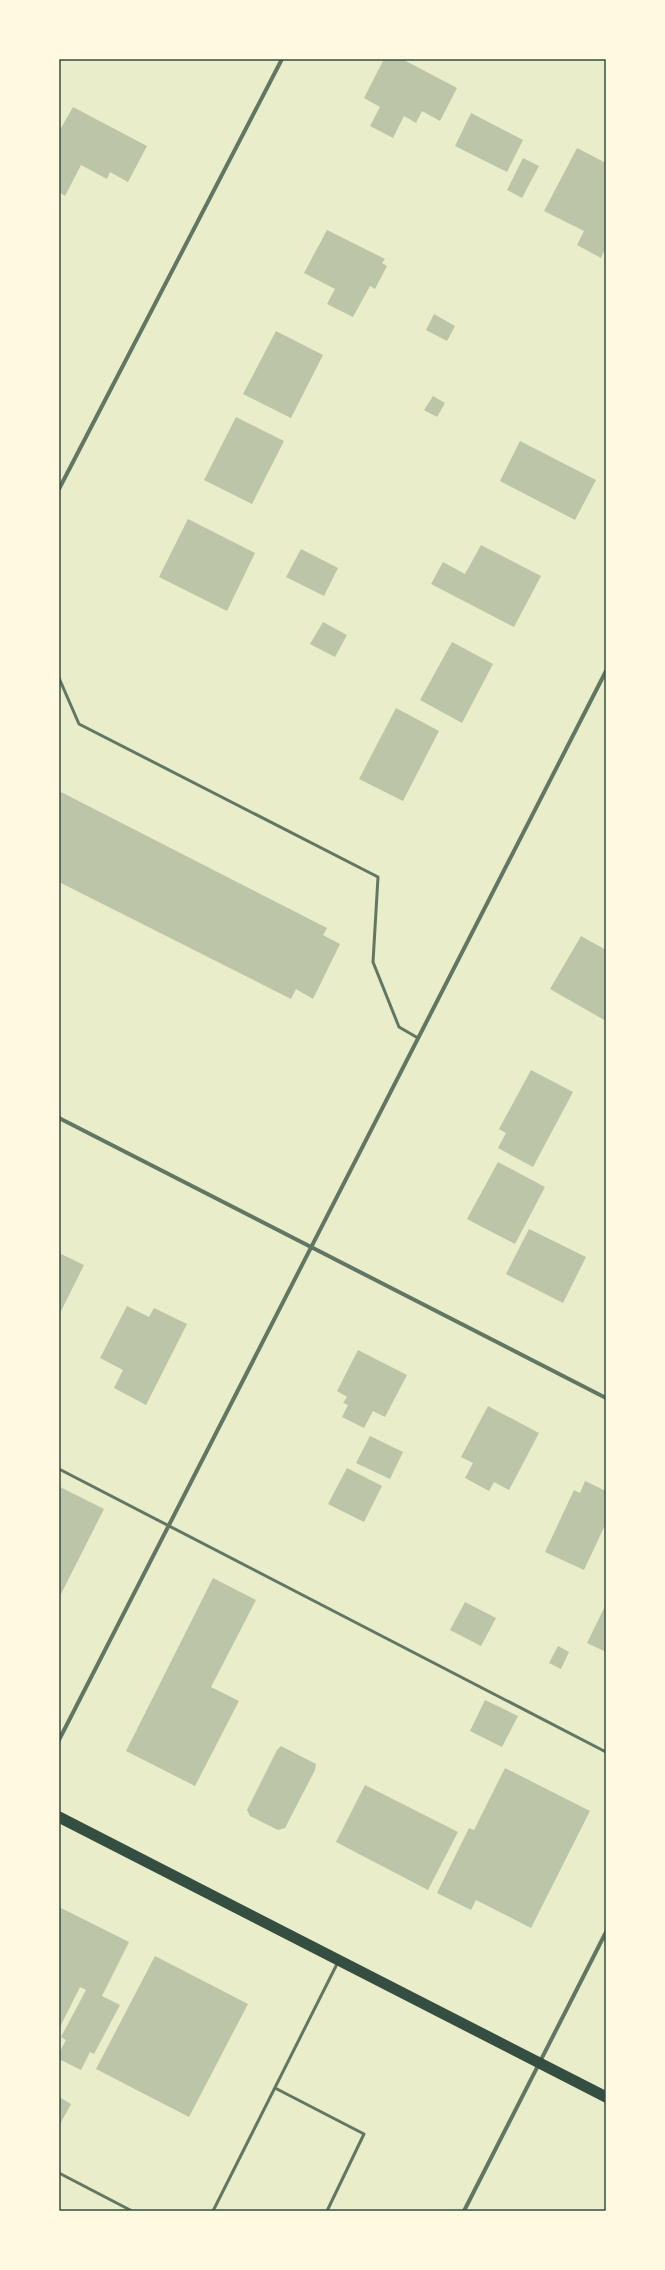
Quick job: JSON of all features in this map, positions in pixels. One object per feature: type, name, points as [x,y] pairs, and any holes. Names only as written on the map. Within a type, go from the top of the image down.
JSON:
[{"type":"highway","points":[[59,1817],[606,2097]]},
{"type":"street","points":[[59,489],[282,59]]},
{"type":"street","points":[[59,1740],[606,671]]},
{"type":"street","points":[[59,1118],[606,1398]]},
{"type":"street","points":[[464,2211],[606,1932]]},
{"type":"lane","points":[[59,678],[79,724],[378,877],[373,962],[399,1027],[418,1038]]},
{"type":"lane","points":[[59,1469],[606,1752]]},
{"type":"lane","points":[[213,2211],[338,1961]]},
{"type":"lane","points":[[275,2088],[364,2134],[328,2211]]},
{"type":"lane","points":[[59,2173],[132,2211]]},
{"type":"building","points":[[384,59],[402,59],[457,88],[440,121],[422,111],[416,123],[404,116],[393,138],[370,126],[380,107],[364,98]]},
{"type":"building","points":[[73,107],[147,146],[128,182],[110,172],[107,179],[81,165],[65,196],[59,192],[59,127],[61,128]]},
{"type":"building","points":[[471,113],[523,140],[507,172],[455,146]]},
{"type":"building","points":[[577,148],[606,163],[606,247],[601,258],[577,245],[584,231],[544,211]]},
{"type":"building","points":[[523,158],[539,166],[522,198],[507,190]]},
{"type":"building","points":[[327,230],[385,259],[382,263],[387,266],[375,289],[370,286],[353,317],[327,304],[335,289],[304,273]]},
{"type":"building","points":[[434,314],[455,326],[447,341],[426,330]]},
{"type":"building","points":[[276,331],[323,355],[291,418],[243,394]]},
{"type":"building","points":[[433,396],[445,403],[437,417],[424,410]]},
{"type":"building","points":[[236,417],[284,441],[252,504],[204,480]]},
{"type":"building","points":[[520,441],[596,480],[575,520],[500,481]]},
{"type":"building","points":[[188,519],[255,553],[227,611],[159,577]]},
{"type":"building","points":[[481,545],[541,576],[514,627],[431,584],[443,562],[465,574]]},
{"type":"building","points":[[301,549],[338,568],[324,596],[286,577]]},
{"type":"building","points":[[323,622],[347,635],[335,657],[310,644]]},
{"type":"building","points":[[452,642],[493,664],[462,723],[420,700]]},
{"type":"building","points":[[396,708],[439,731],[403,801],[359,779]]},
{"type":"building","points":[[61,792],[327,928],[323,935],[340,944],[313,999],[296,989],[291,999],[59,882],[59,797]]},
{"type":"building","points":[[581,936],[606,950],[606,1021],[550,989]]},
{"type":"building","points":[[531,1070],[573,1092],[533,1167],[498,1148],[506,1133],[499,1129]]},
{"type":"building","points":[[498,1162],[545,1187],[515,1244],[467,1219]]},
{"type":"building","points":[[529,1229],[586,1257],[563,1303],[506,1274]]},
{"type":"building","points":[[59,1253],[84,1265],[59,1315]]},
{"type":"building","points":[[127,1306],[149,1317],[154,1308],[187,1324],[146,1405],[114,1388],[123,1370],[100,1358]]},
{"type":"building","points":[[358,1350],[407,1375],[385,1417],[373,1411],[364,1428],[342,1417],[348,1405],[343,1403],[347,1397],[337,1391]]},
{"type":"building","points":[[488,1406],[539,1433],[509,1490],[494,1482],[489,1491],[465,1478],[473,1463],[461,1457]]},
{"type":"building","points":[[370,1436],[403,1452],[390,1479],[356,1463]]},
{"type":"building","points":[[347,1468],[382,1486],[364,1522],[328,1504]]},
{"type":"building","points":[[585,1481],[606,1491],[606,1523],[584,1570],[545,1552],[574,1490],[580,1493]]},
{"type":"building","points":[[60,1487],[104,1509],[59,1598],[59,1488]]},
{"type":"building","points":[[213,1578],[256,1600],[211,1687],[239,1701],[195,1786],[126,1751]]},
{"type":"building","points":[[465,1602],[496,1618],[481,1646],[450,1630]]},
{"type":"building","points":[[606,1604],[606,1652],[587,1643]]},
{"type":"building","points":[[558,1646],[569,1652],[561,1669],[549,1663]]},
{"type":"building","points":[[485,1700],[518,1716],[502,1747],[470,1731]]},
{"type":"building","points":[[281,1746],[316,1764],[315,1770],[285,1828],[278,1830],[250,1816],[247,1810],[277,1750]]},
{"type":"building","points":[[505,1768],[590,1811],[531,1928],[476,1900],[471,1910],[437,1893],[469,1828],[474,1830]]},
{"type":"building","points":[[365,1785],[458,1832],[428,1890],[336,1842]]},
{"type":"building","points":[[59,1907],[129,1942],[102,1996],[120,2005],[94,2054],[90,2052],[81,2070],[59,2059],[59,2053],[66,2040],[61,2037],[86,1990],[80,1987],[59,2029]]},
{"type":"building","points":[[155,1956],[248,2004],[189,2117],[96,2069]]},
{"type":"building","points":[[59,2097],[71,2104],[59,2126]]}]
